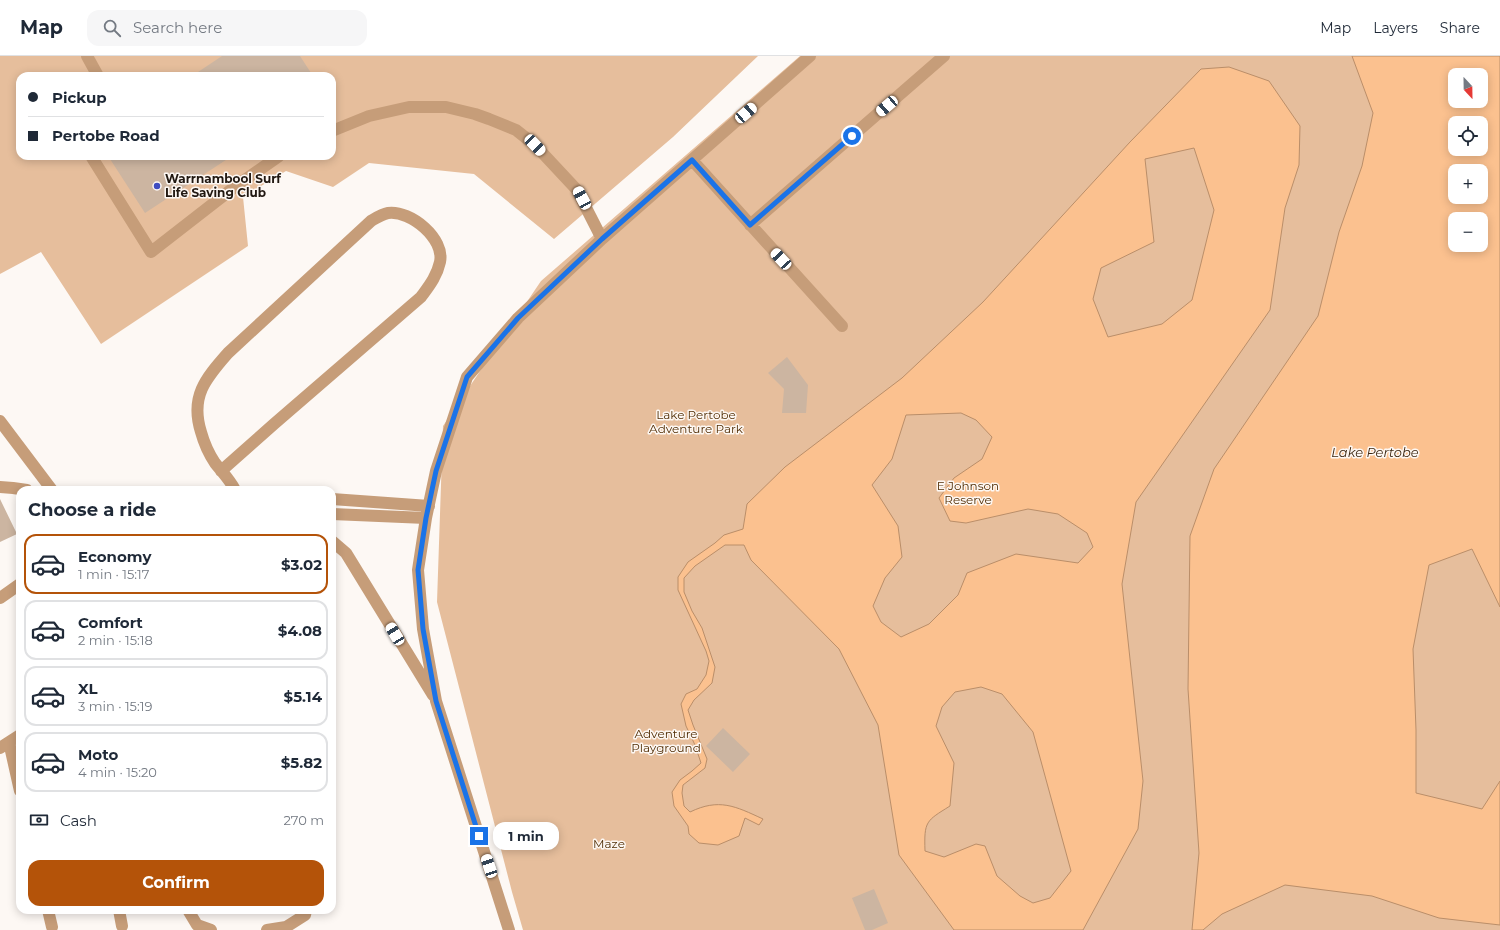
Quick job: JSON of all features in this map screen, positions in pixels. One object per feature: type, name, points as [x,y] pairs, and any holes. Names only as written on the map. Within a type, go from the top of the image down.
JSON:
[{"type":"street","points":[[88,56],[96,72]]},
{"type":"street","points":[[509,928],[436,701],[423,629],[418,570],[436,471],[467,377],[518,318],[602,239],[810,56]]},
{"type":"street","points":[[750,225],[944,56]]},
{"type":"street","points":[[336,129],[369,116],[409,107],[446,107],[496,121],[516,130],[535,145],[577,190],[602,239]]},
{"type":"street","points":[[98,160],[151,252],[232,189],[273,160]]},
{"type":"street","points":[[692,160],[842,326]]},
{"type":"street","points":[[221,471],[421,297],[436,277],[440,261],[440,247],[420,223],[405,215],[388,213],[371,221],[228,354],[211,372],[201,389],[197,404],[197,421],[204,442],[215,462],[221,471],[232,486]]},
{"type":"street","points":[[0,421],[49,486]]},
{"type":"street","points":[[0,487],[16,488]]},
{"type":"street","points":[[336,500],[428,512]]},
{"type":"street","points":[[336,514],[428,512]]},
{"type":"street","points":[[336,544],[346,553],[436,701]]},
{"type":"street","points":[[0,598],[16,587]]},
{"type":"street","points":[[16,738],[4,745],[16,779]]},
{"type":"street","points":[[49,914],[52,927]]},
{"type":"street","points":[[120,914],[122,926]]},
{"type":"street","points":[[191,914],[198,925],[211,930]]},
{"type":"street","points":[[267,930],[286,927],[305,914]]},
{"type":"green space","points":[[0,56],[758,56],[673,137],[554,239],[474,174],[369,163],[333,187],[286,171],[243,197],[248,246],[101,344],[41,252],[0,274]]},
{"type":"green space","name":"E Johnson Reserve","points":[[800,56],[1500,56],[1500,930],[523,930],[437,602],[443,426],[541,281]]},
{"type":"water","name":"Lake Pertobe","points":[[1352,56],[1500,56],[1500,607],[1472,549],[1429,565],[1413,649],[1416,730],[1416,793],[1482,809],[1500,781],[1500,925],[1439,918],[1372,896],[1285,885],[1222,914],[1203,930],[1192,930],[1199,853],[1188,689],[1190,536],[1214,469],[1318,316],[1339,232],[1362,166],[1373,113]]},
{"type":"water","points":[[1229,67],[1269,81],[1300,126],[1299,165],[1285,208],[1270,310],[1136,502],[1122,584],[1143,781],[1138,829],[1083,930],[954,930],[899,855],[878,725],[839,649],[751,560],[744,545],[725,545],[695,566],[684,578],[684,592],[692,611],[702,628],[715,667],[712,683],[694,700],[688,710],[707,759],[705,768],[683,785],[682,793],[684,806],[690,812],[710,805],[727,805],[744,810],[763,819],[759,825],[745,818],[739,836],[718,845],[699,843],[689,834],[688,826],[674,806],[672,792],[680,780],[701,763],[695,745],[686,726],[681,704],[686,694],[697,689],[706,675],[709,661],[706,651],[678,590],[678,577],[688,562],[724,535],[743,529],[747,504],[785,467],[902,378],[983,302],[1130,142],[1201,69]],"holes":[[[1194,148],[1214,210],[1192,300],[1162,324],[1108,337],[1093,299],[1101,268],[1154,242],[1145,159]],[[961,413],[976,420],[992,437],[982,459],[954,478],[939,498],[950,521],[966,523],[1028,509],[1058,514],[1087,533],[1093,547],[1078,563],[1016,554],[967,573],[958,595],[929,624],[901,637],[881,622],[873,606],[885,578],[902,557],[898,526],[872,485],[892,459],[906,415]],[[981,687],[1002,694],[1033,732],[1071,871],[1050,898],[1033,903],[1020,896],[997,876],[985,846],[976,844],[944,857],[925,851],[925,833],[928,823],[936,815],[950,806],[954,763],[936,726],[942,707],[955,692]]]},
{"type":"building","points":[[222,56],[300,56],[310,72],[198,72]]},
{"type":"building","name":"Warrnambool Surf Life Saving Club","points":[[111,160],[226,160],[145,213]]},
{"type":"building","points":[[787,357],[808,385],[806,413],[782,413],[784,389],[768,373]]},
{"type":"building","points":[[0,499],[16,534],[0,542]]},
{"type":"building","points":[[723,728],[750,754],[733,772],[706,746]]},
{"type":"building","points":[[874,889],[888,923],[872,930],[865,930],[852,898]]},
{"type":"place","name":"Warrnambool Surf Life Saving Club","points":[[157,186]]},
{"type":"route","points":[[479,836],[436,701],[423,629],[418,570],[426,518],[436,471],[467,377],[518,318],[602,239],[692,160],[750,225],[852,136]]},
{"type":"park label","name":"Lake Pertobe Adventure Park","points":[[696,422]]},
{"type":"park label","name":"Adventure Playground","points":[[666,741]]},
{"type":"park label","name":"Maze","points":[[609,844]]}]
